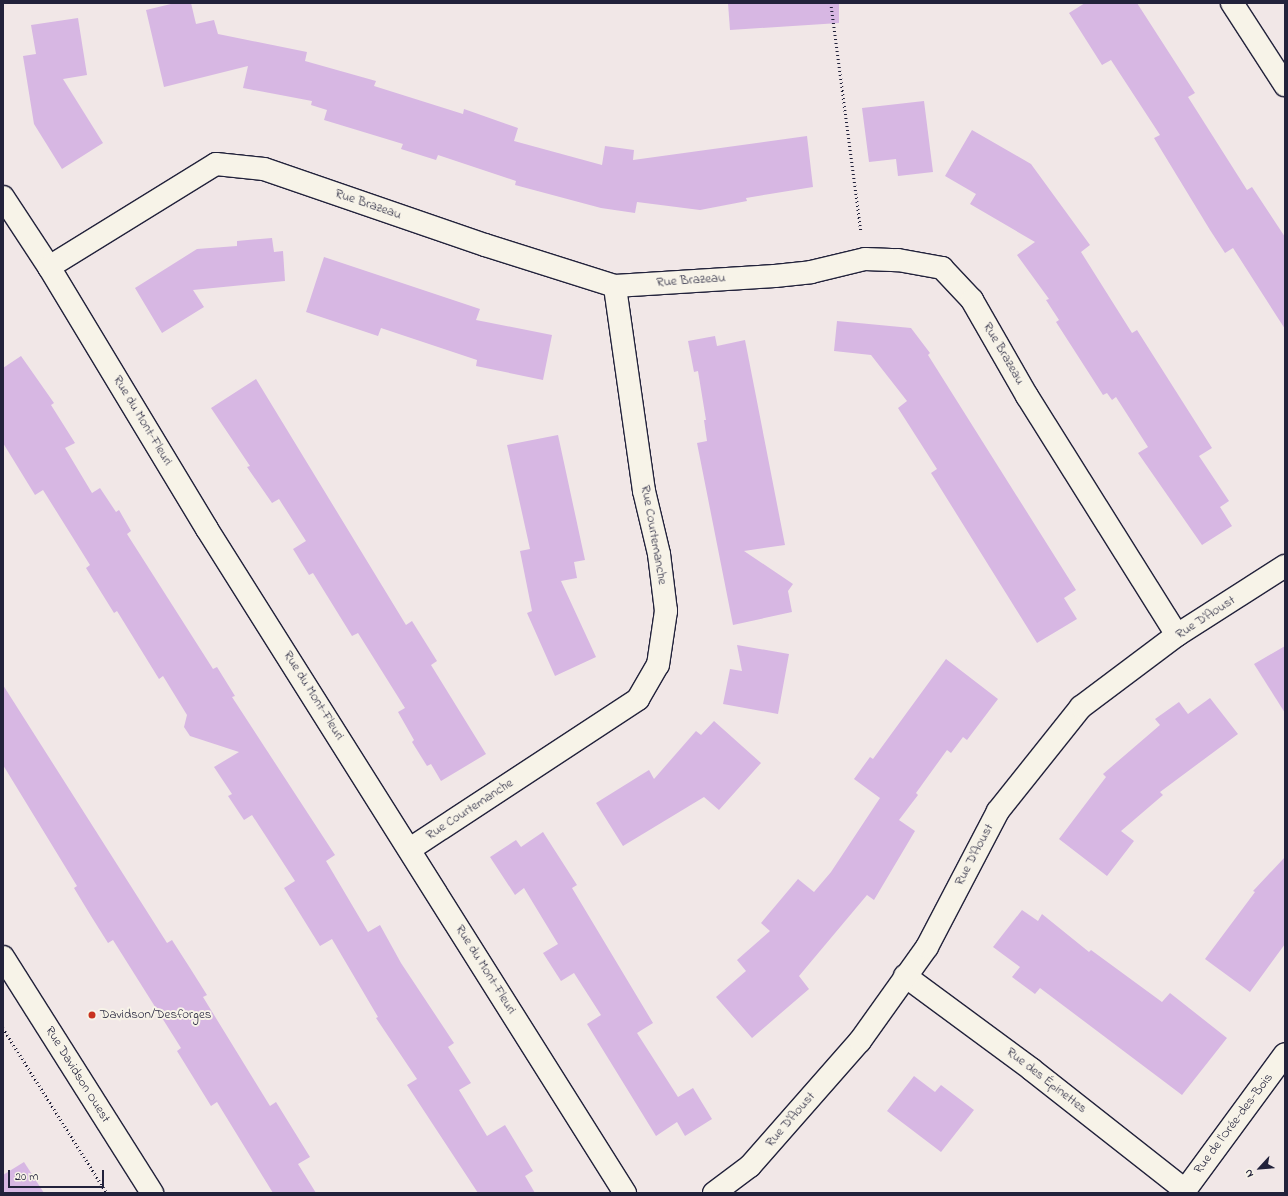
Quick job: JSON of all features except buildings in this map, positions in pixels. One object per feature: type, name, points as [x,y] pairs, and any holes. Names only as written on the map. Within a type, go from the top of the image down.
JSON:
[{"type":"street","points":[[1232,3],[1285,85]]},
{"type":"street","name":"Rue Brazeau","points":[[49,267],[216,164],[264,169],[485,245],[615,286],[775,276],[811,272],[865,259],[898,260],[942,268],[972,300],[1027,396],[1178,635]]},
{"type":"street","name":"Rue du Mont-Fleuri","points":[[3,197],[49,267],[207,529],[410,849],[625,1193]]},
{"type":"street","name":"Rue Courtemanche","points":[[410,849],[638,699],[658,666],[666,611],[659,554],[644,490],[615,286]]},
{"type":"street","name":"Rue D'Aoust","points":[[714,1193],[750,1166],[860,1041],[927,947],[998,811],[1081,707],[1178,635],[1285,566]]},
{"type":"street","name":"Rue Davidson Ouest","points":[[4,961],[152,1193]]},
{"type":"street","name":"Rue des Épinettes","points":[[905,976],[1031,1069],[1184,1192]]},
{"type":"street","name":"Rue de l'Orée-des-Bois","points":[[1184,1192],[1285,1054]]},
{"type":"path","points":[[830,3],[865,259]]},
{"type":"path","points":[[3,1028],[107,1193]]},
{"type":"place","name":"Davidson/Desforges","points":[[92,1015]]}]
